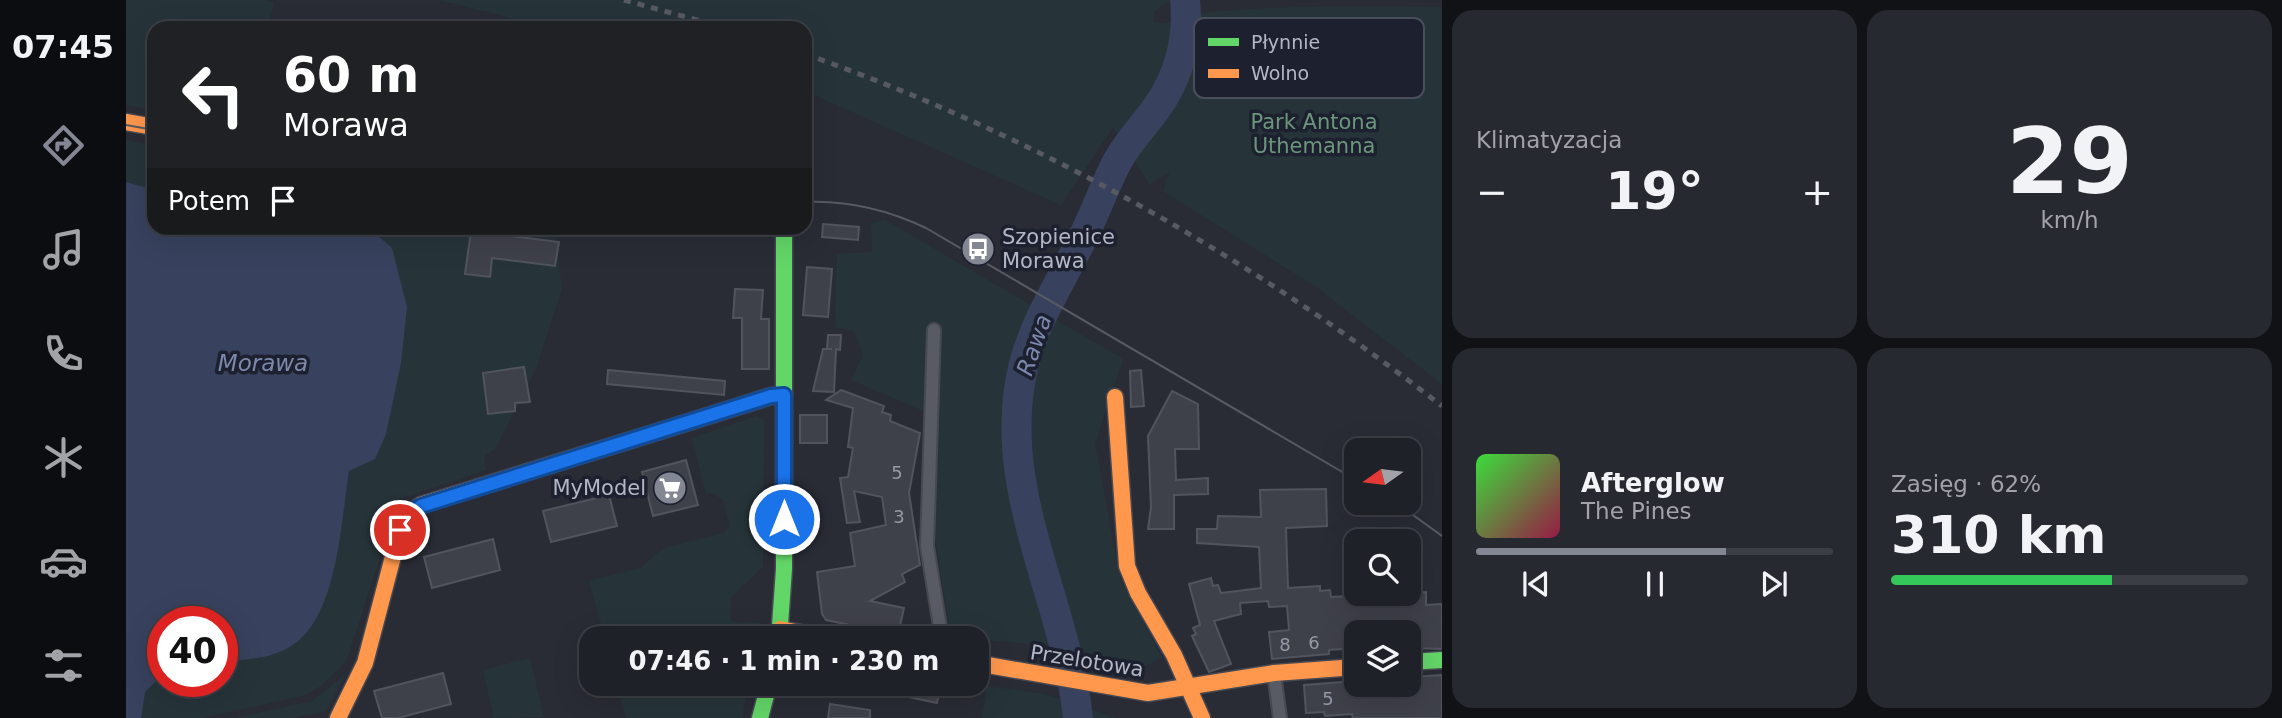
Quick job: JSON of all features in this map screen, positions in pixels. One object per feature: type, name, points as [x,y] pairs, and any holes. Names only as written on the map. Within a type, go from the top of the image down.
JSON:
[{"type":"street","points":[[126,122],[147,126]]},
{"type":"street","points":[[780,626],[784,569],[784,235]]},
{"type":"street","points":[[934,330],[927,546],[940,626]]},
{"type":"street","points":[[338,718],[365,663],[400,530],[408,514],[421,506],[670,427],[771,396],[784,395]]},
{"type":"street","points":[[1115,397],[1127,566],[1133,587],[1180,667],[1192,703],[1202,718]]},
{"type":"street","points":[[1421,661],[1442,660]]},
{"type":"street","name":"Przelotowa","points":[[989,665],[1147,693],[1274,673],[1344,668]]},
{"type":"street","points":[[1274,673],[1280,718]]},
{"type":"street","points":[[760,718],[766,696]]},
{"type":"green space","points":[[126,0],[265,0],[274,3],[270,21],[147,21],[147,109],[126,105]]},
{"type":"green space","name":"Park Antona Uthemanna","points":[[439,0],[1176,0],[1165,3],[1154,12],[1154,23],[1176,21],[1205,13],[1269,8],[1442,7],[1442,384],[1315,286],[1163,191],[1170,171],[1150,185],[1113,127],[1061,205],[812,94],[812,21],[524,21]]},
{"type":"green space","name":"Morawa","points":[[126,140],[147,144],[147,235],[559,235],[556,238],[562,289],[535,371],[495,449],[484,456],[486,470],[399,499],[346,662],[321,686],[305,695],[202,718],[126,718]]},
{"type":"green space","points":[[885,220],[1123,359],[1095,443],[1120,579],[1162,658],[1143,667],[1096,659],[1048,645],[989,641],[989,626],[949,626],[935,537],[930,414],[851,380],[863,355],[854,331],[835,327],[837,254],[872,252],[871,223]]},
{"type":"green space","points":[[756,416],[764,420],[763,567],[731,597],[730,621],[760,623],[759,626],[601,626],[589,581],[640,568],[664,548],[724,533],[730,526],[723,500],[712,493],[706,494],[692,438]]},
{"type":"green space","points":[[530,658],[544,717],[494,718],[483,670]]},
{"type":"green space","points":[[346,674],[326,711],[289,718],[236,718],[312,701]]},
{"type":"green space","points":[[989,686],[1044,694],[1117,718],[982,718]]},
{"type":"green space","points":[[620,696],[746,696],[742,718],[626,718]]},
{"type":"water","name":"Morawa","points":[[126,182],[147,188],[147,235],[377,235],[392,248],[407,307],[401,363],[386,434],[375,459],[349,471],[335,566],[319,614],[307,632],[291,646],[275,654],[238,660],[238,606],[147,606],[147,690],[141,718],[126,718]]},
{"type":"building","points":[[823,224],[859,227],[858,240],[822,237]]},
{"type":"building","points":[[470,235],[503,235],[559,242],[555,266],[492,258],[490,277],[465,274]]},
{"type":"building","points":[[807,267],[832,269],[828,317],[803,315]]},
{"type":"building","points":[[735,289],[763,290],[761,319],[769,319],[769,369],[742,369],[742,318],[733,318]]},
{"type":"building","points":[[828,335],[841,335],[840,350],[836,349],[834,392],[813,391],[823,349],[827,349]]},
{"type":"building","points":[[524,367],[530,402],[515,403],[515,411],[488,414],[483,373]]},
{"type":"building","points":[[608,370],[725,381],[724,395],[607,384]]},
{"type":"building","points":[[1141,370],[1144,406],[1131,407],[1130,371]]},
{"type":"building","points":[[841,390],[884,406],[882,412],[891,415],[890,421],[920,433],[909,493],[920,565],[902,574],[905,582],[870,601],[904,608],[900,626],[855,626],[826,620],[822,614],[817,572],[855,566],[850,533],[886,525],[882,497],[854,491],[860,522],[847,523],[840,478],[848,477],[853,448],[848,447],[853,408],[826,400]]},
{"type":"building","points":[[1172,391],[1198,404],[1199,449],[1175,449],[1176,480],[1208,478],[1208,494],[1174,495],[1174,529],[1148,529],[1151,507],[1148,436]]},
{"type":"building","points":[[800,415],[827,415],[827,443],[800,443]]},
{"type":"building","name":"MyModel","points":[[686,460],[698,505],[653,516],[642,472]]},
{"type":"building","points":[[1326,489],[1327,526],[1286,528],[1288,588],[1320,586],[1320,591],[1330,590],[1331,597],[1344,596],[1344,606],[1421,606],[1421,592],[1426,592],[1426,605],[1442,604],[1442,649],[1421,648],[1421,620],[1344,620],[1344,649],[1329,650],[1329,654],[1272,659],[1269,632],[1289,630],[1287,606],[1269,607],[1268,601],[1240,603],[1241,614],[1214,621],[1231,664],[1209,672],[1192,636],[1196,634],[1193,628],[1200,625],[1189,584],[1211,578],[1213,586],[1218,585],[1221,593],[1261,588],[1259,547],[1197,543],[1197,529],[1217,529],[1218,516],[1261,517],[1260,490]]},
{"type":"building","points":[[609,495],[617,526],[551,542],[543,511]]},
{"type":"building","points":[[493,539],[500,570],[432,588],[424,557]]},
{"type":"building","points":[[443,673],[451,704],[398,718],[382,718],[374,691]]},
{"type":"building","points":[[1442,675],[1442,718],[1353,718],[1352,714],[1325,716],[1324,712],[1306,713],[1304,685],[1344,682],[1344,697],[1421,697],[1421,676]]},
{"type":"building","points":[[904,696],[938,696],[937,703]]},
{"type":"building","points":[[830,704],[870,710],[870,718],[828,718]]},
{"type":"waterway","name":"Rawa","points":[[1078,718],[1071,674],[1024,499],[1018,454],[1017,410],[1024,364],[1042,316],[1087,230],[1117,162],[1163,98],[1176,71],[1184,44],[1185,0]]},
{"type":"tram line","points":[[126,125],[147,129]]},
{"type":"tram line","points":[[812,202],[867,208],[926,228],[1344,473]]},
{"type":"tram line","points":[[1413,515],[1442,536]]},
{"type":"railway","points":[[624,0],[700,21]]},
{"type":"railway","points":[[812,57],[891,86],[975,122],[1138,204],[1294,300],[1369,351],[1442,406]]},
{"type":"traffic: fast","points":[[780,626],[784,569],[784,235]]},
{"type":"traffic: fast","points":[[660,431],[771,396],[784,395]]},
{"type":"traffic: fast","points":[[1421,661],[1442,660]]},
{"type":"traffic: fast","points":[[760,718],[766,696]]},
{"type":"traffic: slow","points":[[126,122],[147,126]]},
{"type":"traffic: slow","points":[[1115,397],[1127,566],[1138,593],[1174,655],[1202,718]]},
{"type":"traffic: slow","points":[[338,718],[365,663],[400,530],[408,514],[421,505],[660,431]]},
{"type":"traffic: slow","points":[[989,665],[1148,693],[1274,673],[1344,668]]},
{"type":"place","name":"Szopienice Morawa","points":[[978,249]]},
{"type":"place","name":"MyModel","points":[[670,488]]},
{"type":"route","points":[[400,530],[408,514],[421,506],[771,396],[784,395],[784,519]]}]
